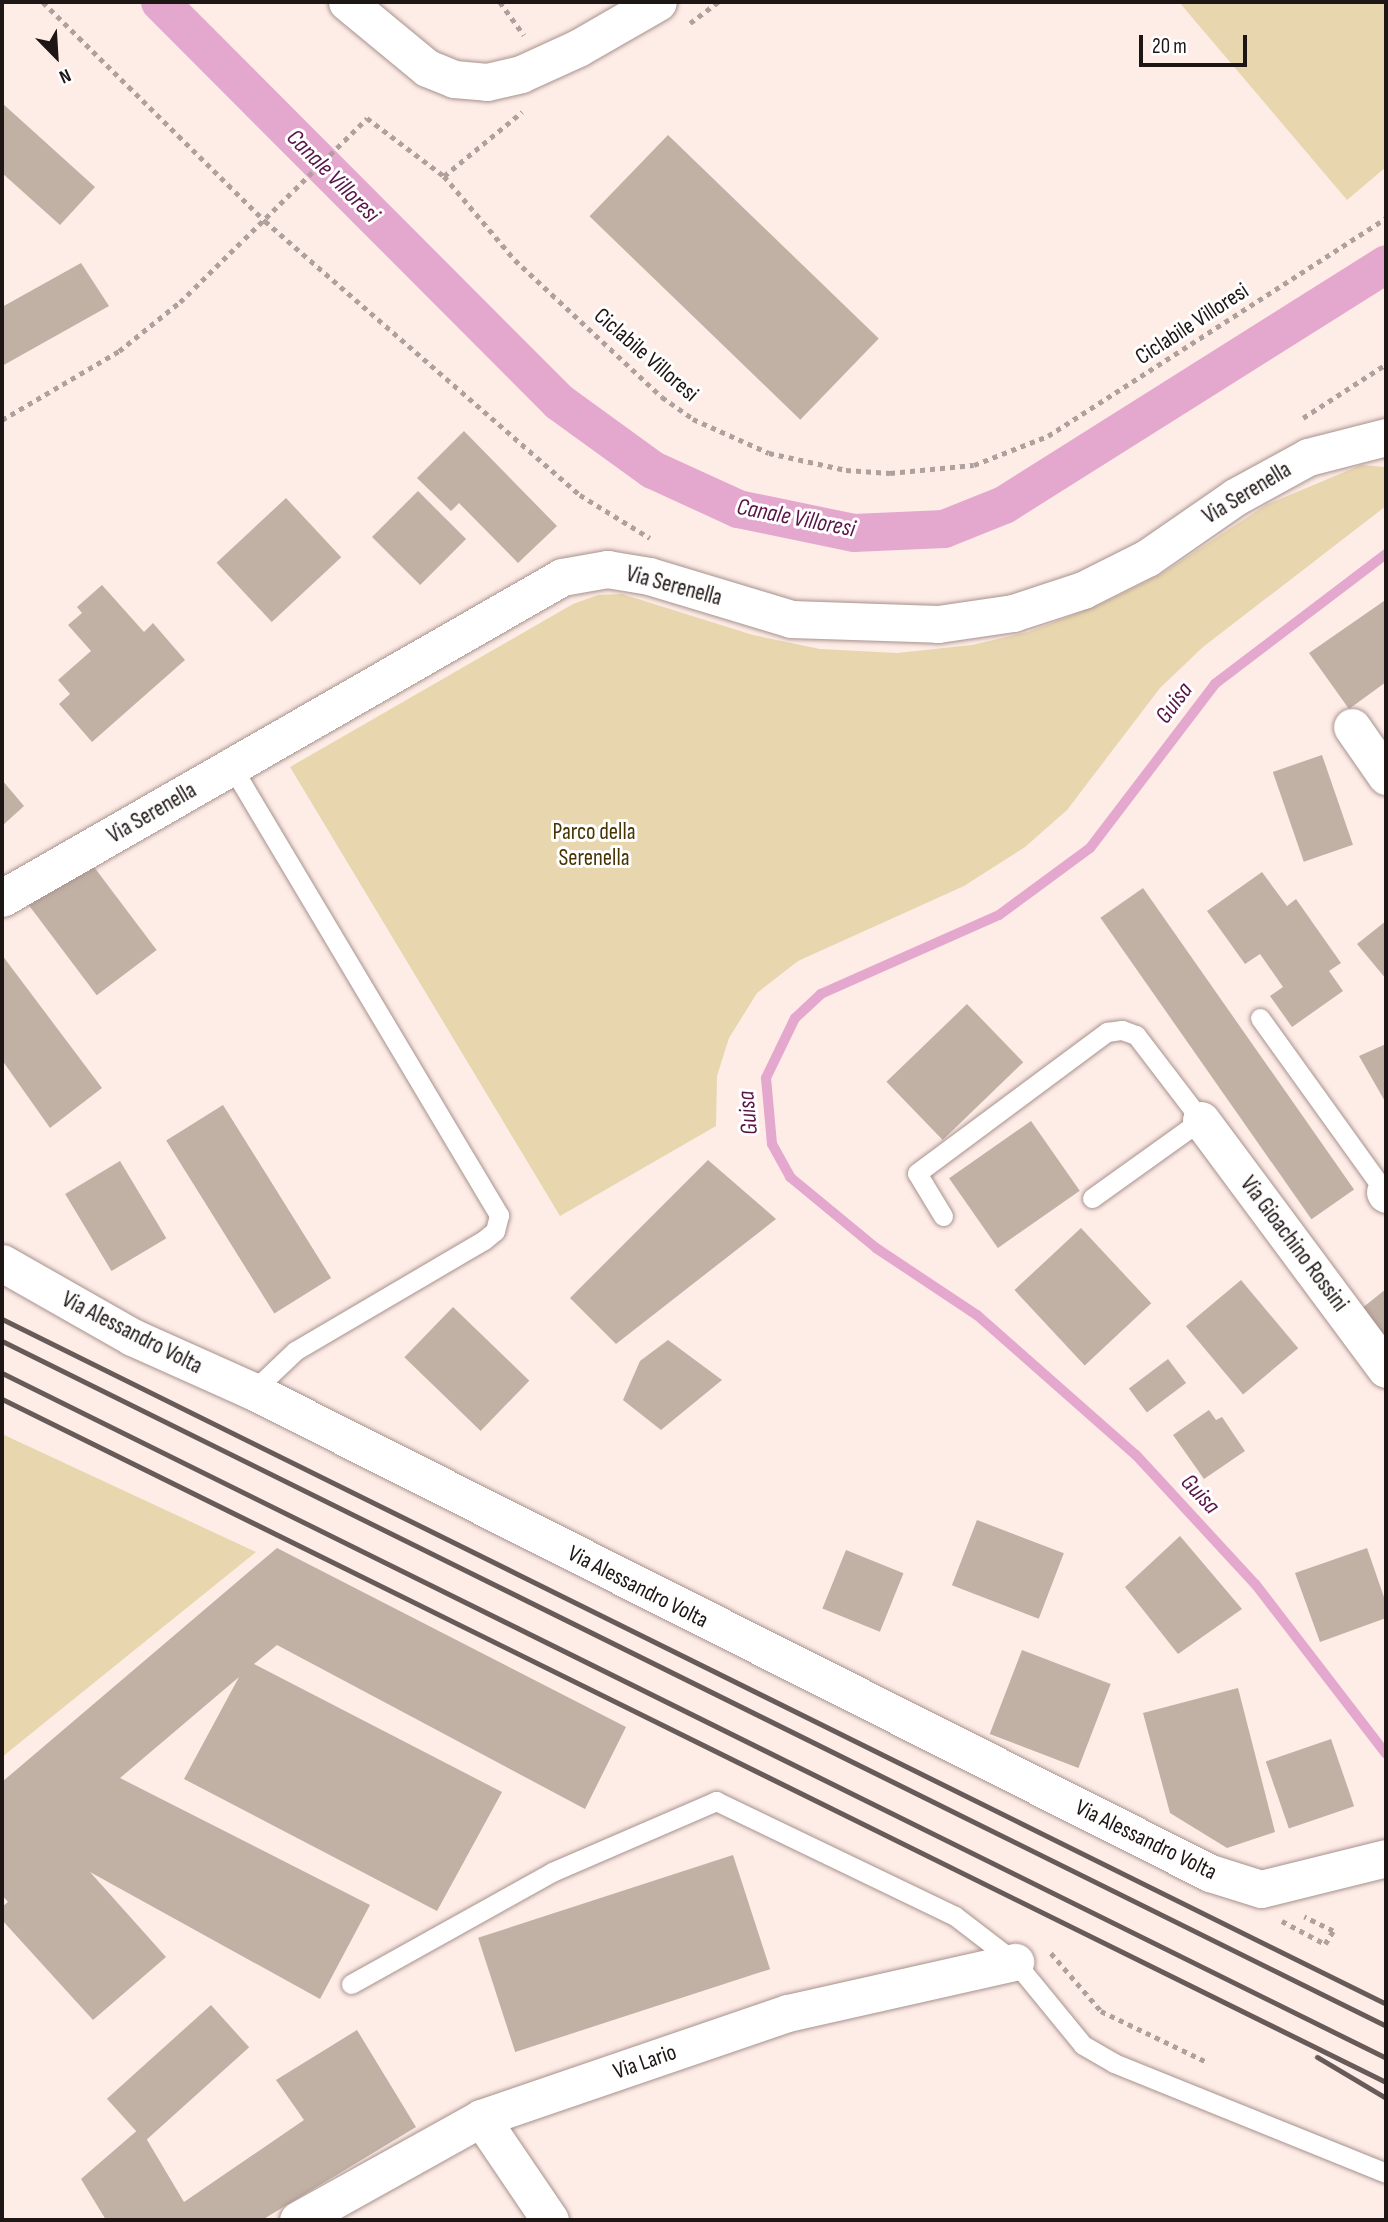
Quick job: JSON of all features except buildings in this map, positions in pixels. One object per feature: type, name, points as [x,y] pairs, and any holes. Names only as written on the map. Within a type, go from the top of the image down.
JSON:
[{"type":"street","points":[[347,2],[427,68],[454,79],[487,82],[521,74],[578,48],[658,2]]},
{"type":"street","name":"Via Serenella","points":[[2,898],[562,578],[607,569],[649,576],[791,619],[938,624],[1013,613],[1083,590],[1147,558],[1236,497],[1308,457],[1366,439],[1386,438]]},
{"type":"street","points":[[1352,727],[1386,776]]},
{"type":"street","name":"Via Gioachino Rossini","points":[[1201,1120],[1386,1368]]},
{"type":"street","name":"Via Alessandro Volta","points":[[2,1262],[132,1337],[253,1391],[1210,1874],[1262,1889],[1287,1907],[1386,1858]]},
{"type":"street","name":"Via Lario","points":[[298,2220],[481,2118],[788,2013],[1015,1962]]},
{"type":"street","points":[[481,2118],[550,2220]]},
{"type":"lane","points":[[232,767],[499,1215],[495,1231],[484,1240],[295,1351],[253,1391]]},
{"type":"lane","points":[[1260,1018],[1386,1193]]},
{"type":"lane","points":[[943,1216],[917,1173],[1107,1032],[1136,1035],[1201,1120],[1092,1198]]},
{"type":"lane","points":[[351,1984],[552,1872],[716,1801],[955,1916],[1015,1962],[1083,2045],[1114,2063],[1386,2173]]},
{"type":"path","points":[[43,2],[265,220],[580,495],[660,543]]},
{"type":"path","points":[[500,2],[533,47]]},
{"type":"path","name":"Ciclabile Villoresi","points":[[2,420],[118,351],[180,302],[271,215],[360,121],[373,119],[444,176],[515,260],[662,397],[693,419],[769,453],[846,470],[890,474],[974,465],[1048,436],[1386,218]]},
{"type":"path","points":[[1294,424],[1386,364]]},
{"type":"path","points":[[1287,1907],[1333,1931],[1325,1944],[1287,1907]]},
{"type":"path","points":[[1101,2011],[1209,2063]]},
{"type":"green space","points":[[1179,2],[1386,2],[1386,167],[1347,200]]},
{"type":"green space","name":"Parco della Serenella","points":[[1361,465],[1386,467],[1386,506],[1203,647],[1160,688],[1067,810],[1025,847],[964,886],[798,961],[757,993],[729,1038],[717,1076],[716,1126],[560,1216],[290,767],[573,604],[598,595],[622,594],[753,635],[820,649],[897,653],[972,645],[1028,632],[1097,606],[1161,574],[1266,505]]},
{"type":"green space","points":[[2,1434],[256,1552],[2,1757]]},
{"type":"waterway","name":"Canale Villoresi","points":[[160,2],[559,402],[653,470],[738,509],[854,533],[944,529],[1004,505],[1386,264]]},
{"type":"waterway","name":"Guisa","points":[[1386,554],[1215,684],[1090,848],[999,915],[821,994],[795,1018],[766,1078],[772,1144],[790,1177],[876,1248],[977,1315],[1136,1455],[1256,1585],[1386,1754]]},
{"type":"railway","points":[[2,1319],[1386,2004]]},
{"type":"railway","points":[[2,1341],[1386,2026]]},
{"type":"railway","points":[[2,1373],[1386,2058]]},
{"type":"railway","points":[[2,1399],[1386,2082]]},
{"type":"railway","points":[[1317,2057],[1386,2098]]}]
